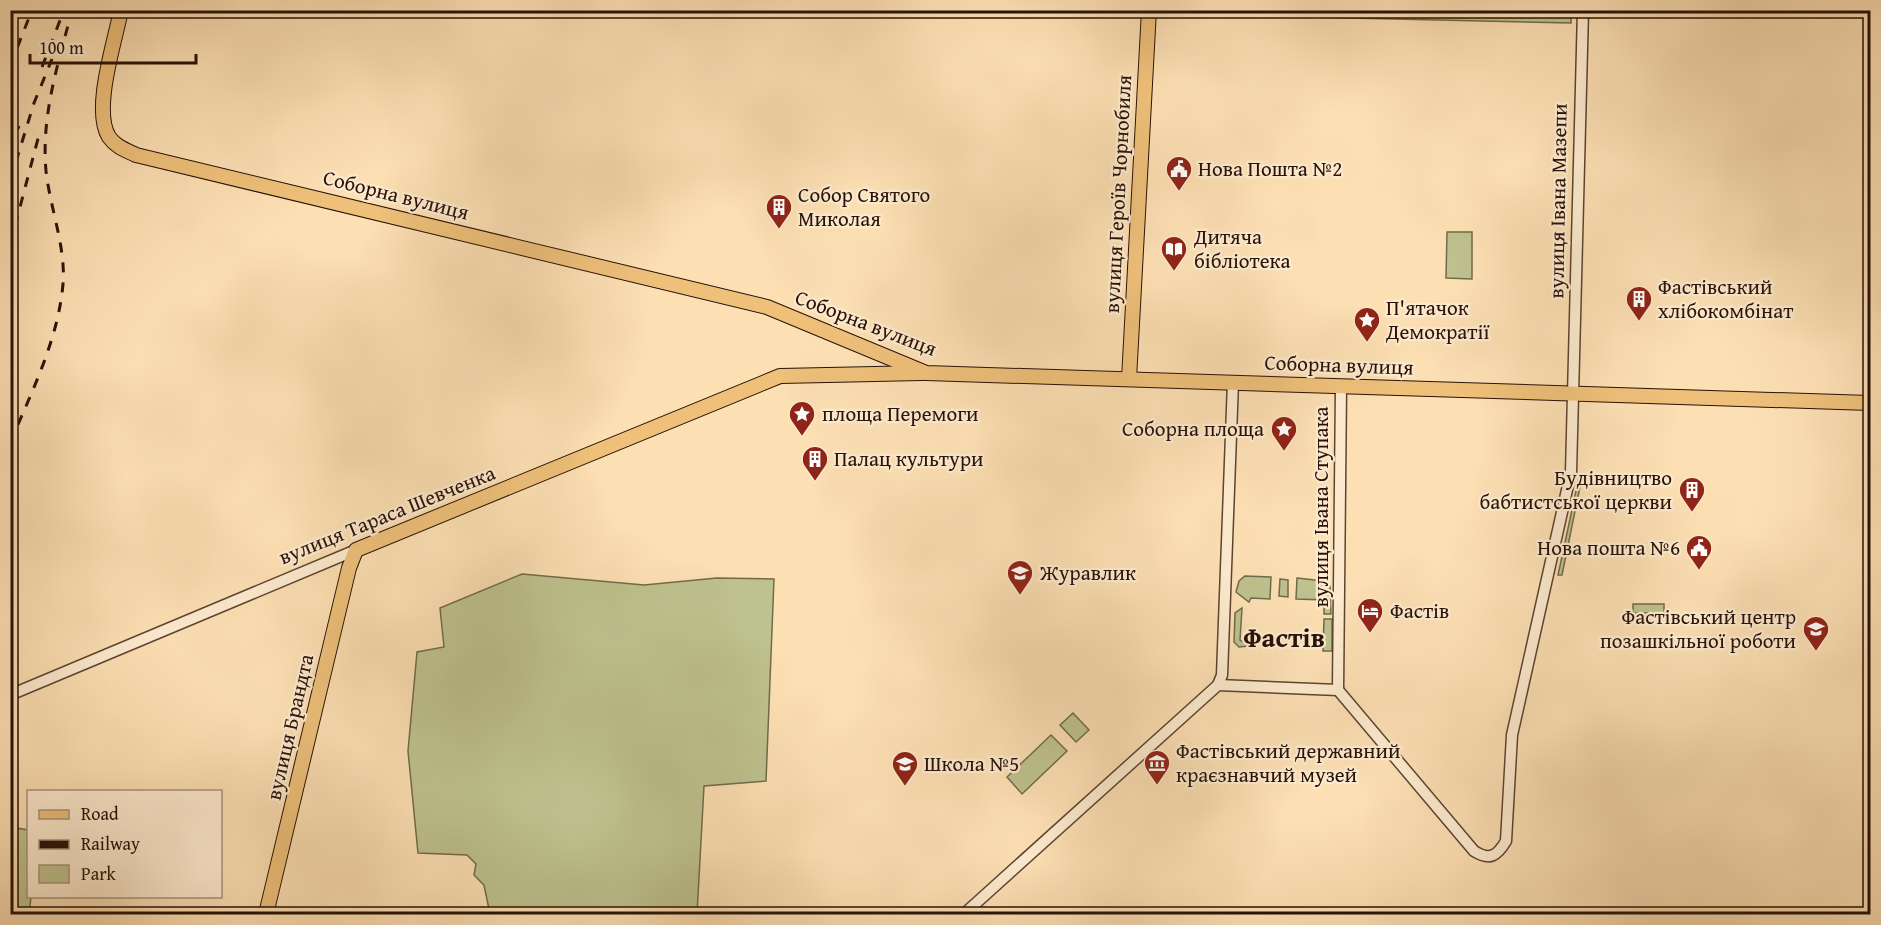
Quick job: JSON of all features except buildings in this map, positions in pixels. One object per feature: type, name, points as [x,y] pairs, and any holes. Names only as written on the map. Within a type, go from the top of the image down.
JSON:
[{"type":"main road","name":"Соборна вулиця","points":[[121,10],[102,119],[109,137],[117,146],[136,155],[767,307],[926,373],[1870,403]]},
{"type":"main road","name":"вулиця Героїв Чорнобиля","points":[[1129,380],[1149,10]]},
{"type":"main road","name":"вулиця Тараса Шевченка","points":[[356,549],[780,376],[926,373]]},
{"type":"main road","name":"вулиця Брандта","points":[[266,915],[349,568],[356,549]]},
{"type":"street","name":"вулиця Івана Мазепи","points":[[1338,690],[1474,851],[1484,857],[1492,857],[1499,853],[1506,841],[1512,735],[1571,472],[1583,10]]},
{"type":"street","points":[[964,915],[1218,685],[1222,675],[1233,382]]},
{"type":"street","name":"вулиця Івана Ступака","points":[[1338,690],[1341,386]]},
{"type":"street","name":"вулиця Тараса Шевченка","points":[[10,695],[356,549]]},
{"type":"street","points":[[1218,685],[1338,690]]},
{"type":"green space","points":[[1172,10],[1571,10],[1571,23],[1172,14]]},
{"type":"green space","points":[[1447,232],[1472,232],[1472,279],[1446,278]]},
{"type":"green space","points":[[1579,477],[1582,477],[1562,575],[1558,575]]},
{"type":"green space","points":[[522,574],[644,585],[717,578],[774,579],[766,781],[704,786],[697,914],[490,914],[484,885],[474,875],[476,864],[467,855],[418,853],[408,751],[417,652],[444,647],[440,608]]},
{"type":"green space","points":[[1245,576],[1271,577],[1270,599],[1251,598],[1249,602],[1236,592],[1239,581]]},
{"type":"green space","points":[[1297,578],[1324,581],[1330,586],[1331,614],[1324,614],[1324,600],[1296,599]]},
{"type":"green space","points":[[1280,579],[1288,580],[1288,597],[1279,596]]},
{"type":"green space","points":[[1633,604],[1664,604],[1664,613],[1633,613]]},
{"type":"green space","points":[[1242,608],[1240,640],[1249,646],[1239,647],[1234,642],[1235,613]]},
{"type":"green space","points":[[1324,619],[1332,619],[1332,651],[1323,651]]},
{"type":"green space","points":[[1073,713],[1089,730],[1076,742],[1060,725]]},
{"type":"green space","points":[[1051,735],[1067,751],[1022,794],[1007,777]]},
{"type":"green space","points":[[11,827],[27,830],[27,898],[31,898],[29,914],[11,914]]},
{"type":"railway","points":[[10,66],[32,10]]},
{"type":"railway","points":[[42,67],[64,10]]},
{"type":"railway","points":[[10,443],[43,365],[60,305],[63,284],[62,256],[48,185],[45,150],[48,110],[72,10]]},
{"type":"railway","points":[[10,181],[34,103],[52,59]]},
{"type":"railway","points":[[10,148],[19,126]]},
{"type":"railway","points":[[10,245],[40,131]]},
{"type":"place","name":"Нова Пошта №2","points":[[1179,192]]},
{"type":"place","name":"Собор Святого Миколая","points":[[779,230]]},
{"type":"place","name":"Дитяча бібліотека","points":[[1174,272]]},
{"type":"place","name":"Фастівський хлібокомбінат","points":[[1639,322]]},
{"type":"place","name":"П'ятачок Демократії","points":[[1367,343]]},
{"type":"place","name":"площа Перемоги","points":[[802,437]]},
{"type":"place","name":"Соборна площа","points":[[1284,452]]},
{"type":"place","name":"Палац культури","points":[[815,482]]},
{"type":"place","name":"Будівництво бабтистської церкви","points":[[1692,513]]},
{"type":"place","name":"Нова пошта №6","points":[[1699,571]]},
{"type":"place","name":"Журавлик","points":[[1020,596]]},
{"type":"place","name":"Фастів","points":[[1370,634]]},
{"type":"place","name":"Фастівський центр позашкільної роботи","points":[[1816,652]]},
{"type":"place","name":"Фастівський державний краєзнавчий музей","points":[[1157,786]]},
{"type":"place","name":"Школа №5","points":[[905,787]]},
{"type":"district","name":"Фастів","points":[[1284,638]]}]
